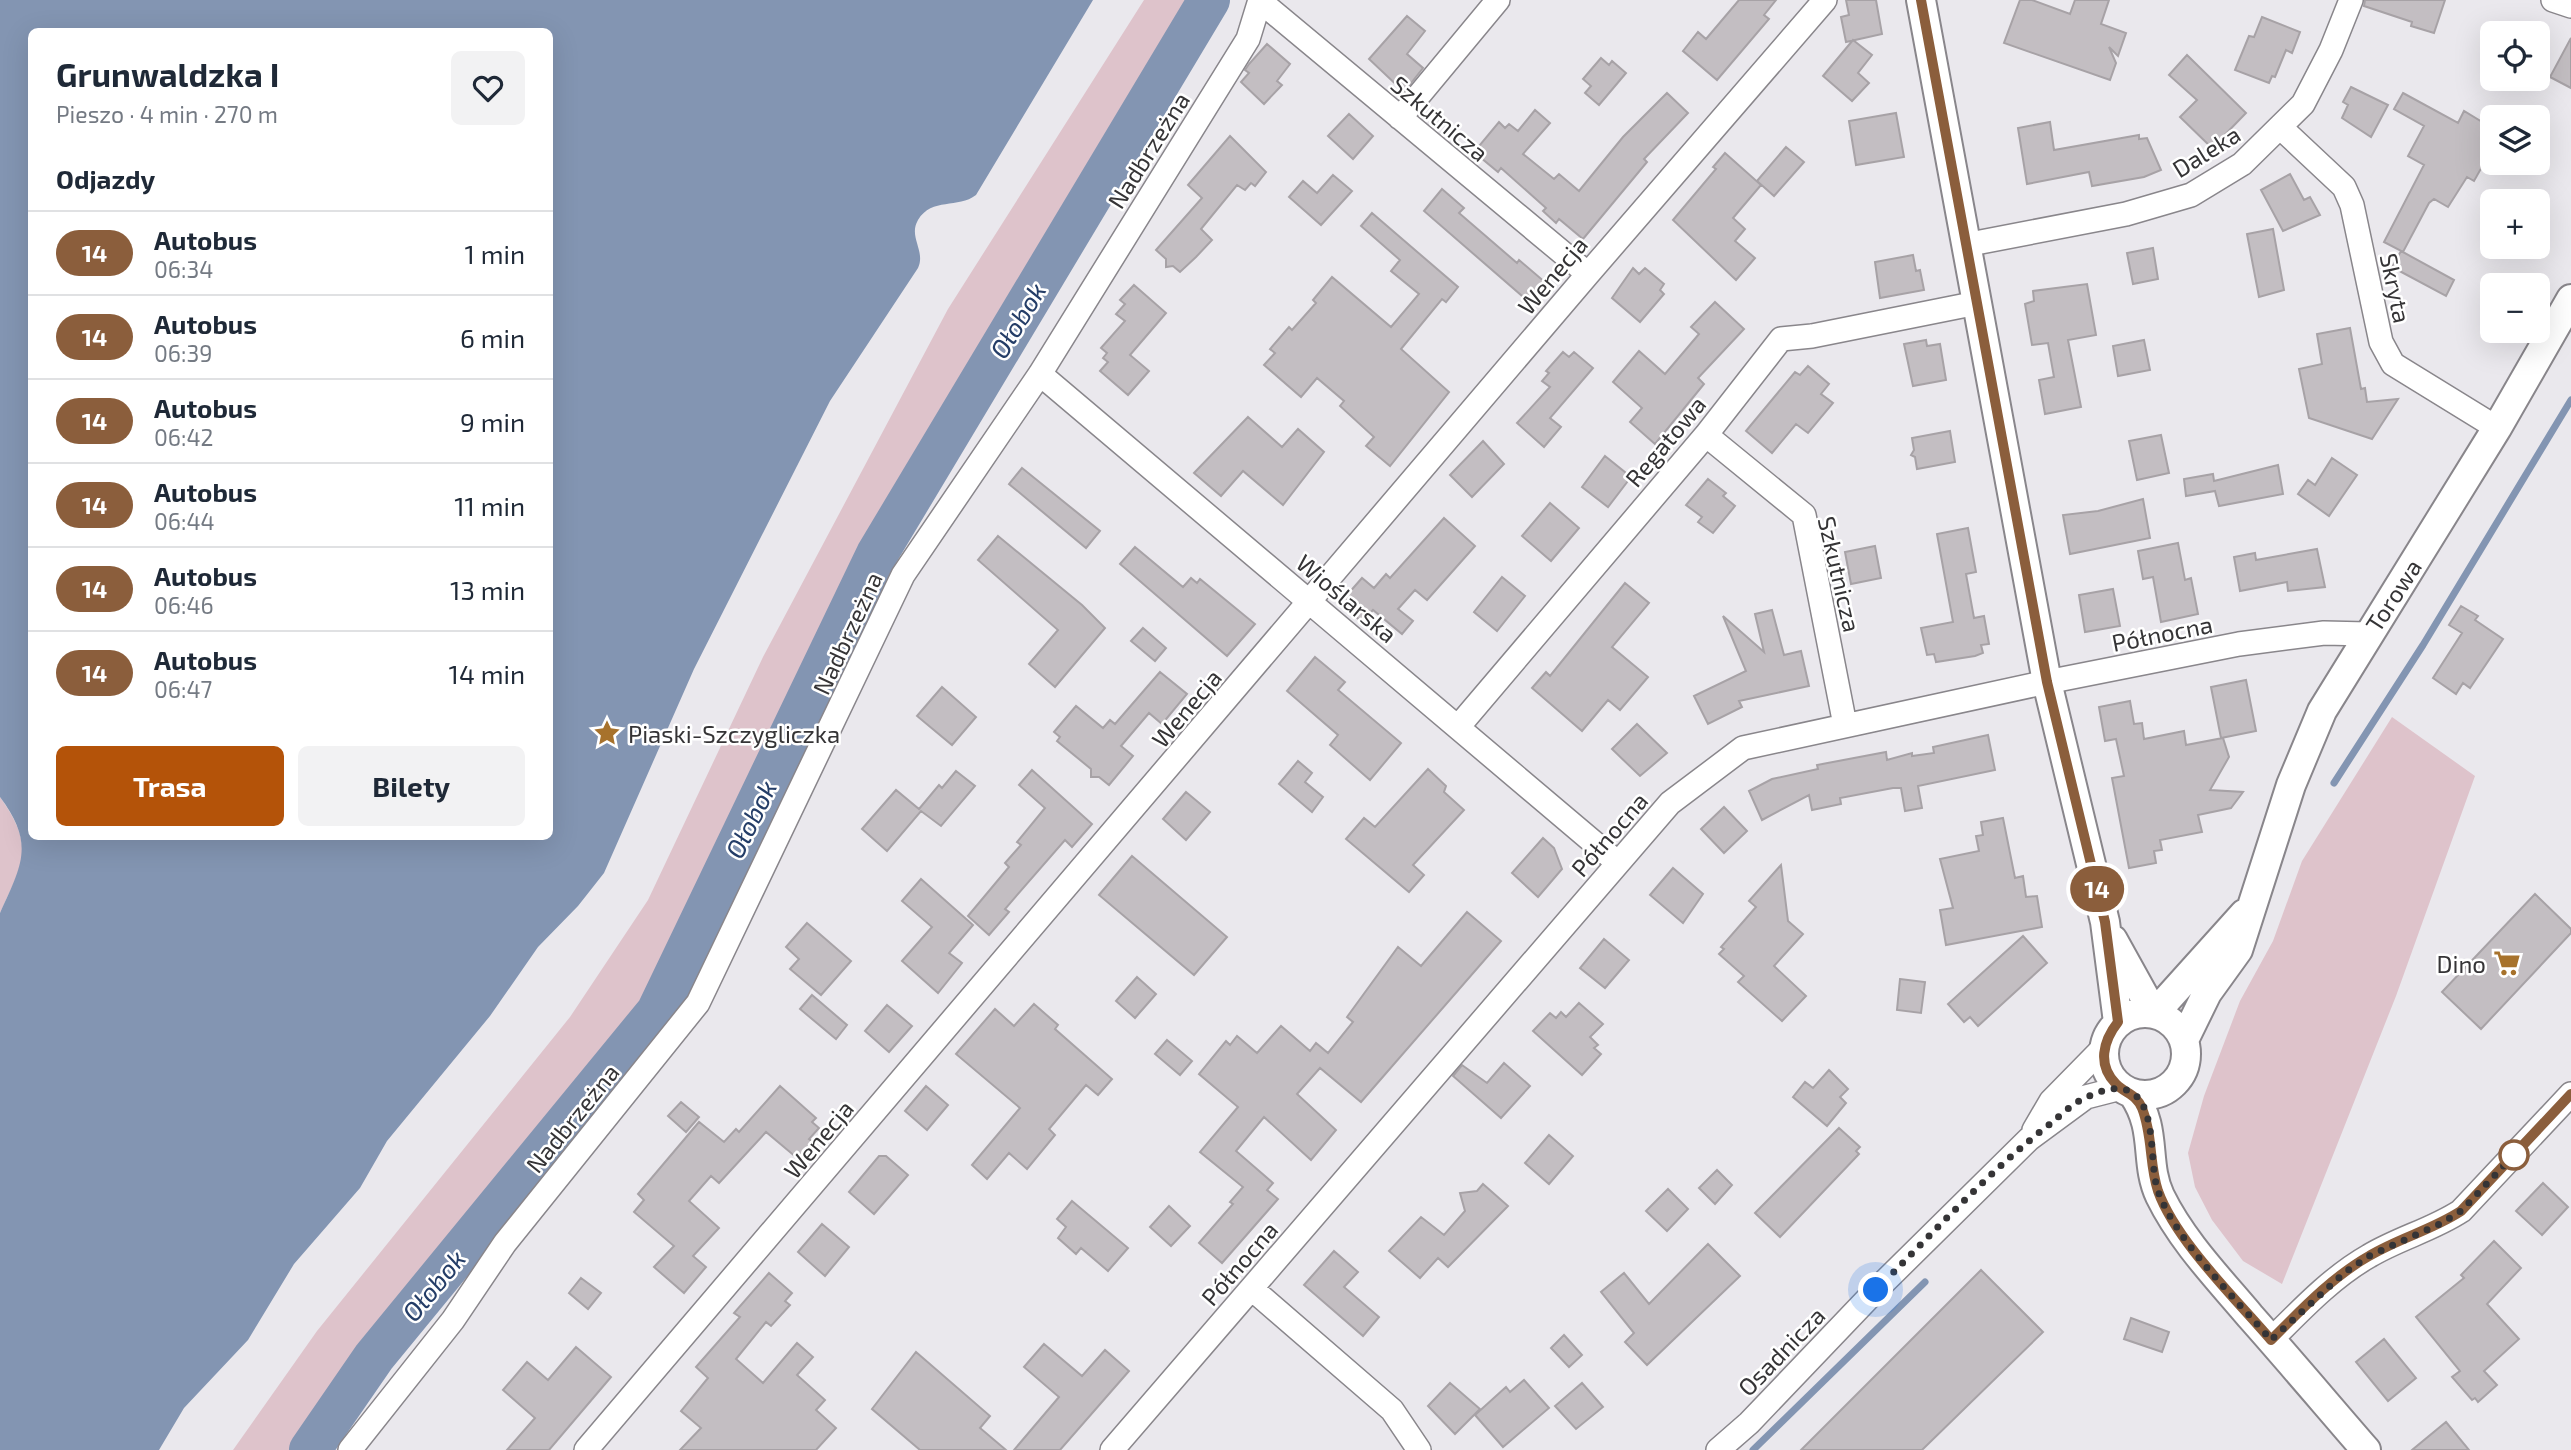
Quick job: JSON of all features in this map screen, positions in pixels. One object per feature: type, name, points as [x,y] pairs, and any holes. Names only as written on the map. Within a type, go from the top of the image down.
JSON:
[{"type":"street","points":[[1400,118],[1498,0]]},
{"type":"street","name":"Wenecja","points":[[586,1450],[1588,274],[1825,0]]},
{"type":"street","points":[[1921,0],[2047,682],[2105,922],[2118,1022],[2104,1047],[2104,1061],[2108,1074],[2127,1091],[2150,1128],[2159,1194],[2177,1224],[2211,1270],[2366,1450]]},
{"type":"street","name":"Daleka","points":[[1965,245],[2126,214],[2191,195],[2242,164],[2303,104],[2331,50],[2351,0]]},
{"type":"street","points":[[2553,0],[2571,6]]},
{"type":"street","name":"Szkutnicza","points":[[1260,1],[1588,274]]},
{"type":"street","name":"Nadbrzeżna","points":[[350,1450],[453,1320],[505,1243],[698,1003],[904,575],[1040,374],[1248,39],[1260,1]]},
{"type":"street","name":"Skryta","points":[[2281,128],[2344,187],[2352,205],[2381,342],[2393,364],[2497,428]]},
{"type":"street","name":"Torowa","points":[[2184,1040],[2207,993],[2238,950],[2304,749],[2322,711],[2497,428],[2571,299]]},
{"type":"street","name":"Regatowa","points":[[1458,727],[1706,435],[1782,339],[1812,336],[1977,303]]},
{"type":"street","name":"Wioślarska","points":[[1040,374],[1618,863]]},
{"type":"street","name":"Szkutnicza","points":[[1706,435],[1804,515],[1845,725]]},
{"type":"street","name":"Północna","points":[[1112,1450],[1671,803],[1743,748],[2047,682],[2239,645],[2324,633],[2368,634]]},
{"type":"street","name":"Torowa","points":[[2154,1014],[2251,907]]},
{"type":"street","points":[[2105,922],[2132,979],[2154,1014]]},
{"type":"street","points":[[2118,1022],[2143,1013],[2154,1014],[2168,1020],[2184,1040],[2185,1066],[2152,1151]]},
{"type":"street","name":"Osadnicza","points":[[2029,1139],[2051,1101],[2104,1047]]},
{"type":"street","points":[[2127,1091],[2158,1094],[2179,1078]]},
{"type":"street","name":"Osadnicza","points":[[1718,1450],[1749,1423],[1876,1290],[2029,1139],[2086,1097],[2127,1091]]},
{"type":"street","points":[[2271,1340],[2344,1273],[2369,1256],[2442,1223],[2461,1211],[2571,1094]]},
{"type":"street","points":[[1252,1289],[1392,1410],[1419,1450]]},
{"type":"shaded area","points":[[1144,0],[1190,0],[995,325],[904,470],[861,549],[739,821],[647,1004],[498,1185],[362,1339],[289,1450],[233,1450],[317,1331],[570,1017],[648,900],[763,657],[948,309]]},
{"type":"shaded area","points":[[2392,717],[2475,776],[2396,996],[2282,1284],[2243,1261],[2212,1220],[2195,1187],[2188,1153],[2204,1096],[2240,1001],[2273,941],[2302,861]]},
{"type":"shaded area","points":[[0,797],[18,829],[22,854],[20,867],[0,913]]},
{"type":"water","name":"Piaski-Szczygliczka","points":[[0,0],[1093,0],[976,195],[961,202],[930,208],[918,220],[915,232],[920,256],[918,268],[830,401],[694,669],[604,873],[578,906],[538,947],[490,1016],[387,1141],[360,1188],[294,1264],[248,1340],[184,1408],[159,1450],[0,1450],[0,913],[19,867],[21,854],[18,828],[0,797]]},
{"type":"building","points":[[1739,0],[1776,0],[1764,15],[1769,19],[1717,80],[1683,51],[1698,32],[1706,39]]},
{"type":"building","points":[[1846,0],[1876,0],[1882,34],[1846,42],[1841,17],[1849,15]]},
{"type":"building","points":[[2020,0],[2032,0],[2070,14],[2075,0],[2109,0],[2101,24],[2126,33],[2118,56],[2109,47],[2116,63],[2110,80],[2004,43]]},
{"type":"building","points":[[2365,0],[2445,0],[2434,33],[2411,26],[2412,22],[2364,6]]},
{"type":"building","points":[[1407,16],[1425,31],[1407,54],[1423,68],[1404,92],[1369,59]]},
{"type":"building","points":[[2262,17],[2300,32],[2292,53],[2286,50],[2275,77],[2272,76],[2269,83],[2235,70],[2249,36],[2254,37]]},
{"type":"building","points":[[2571,38],[2571,88],[2550,77]]},
{"type":"building","points":[[1853,40],[1872,55],[1858,73],[1869,83],[1852,101],[1823,76]]},
{"type":"building","points":[[1267,44],[1290,64],[1277,81],[1282,85],[1264,104],[1241,82],[1249,73],[1245,70],[1249,64]]},
{"type":"building","points":[[2187,55],[2246,113],[2212,148],[2180,117],[2197,100],[2169,75]]},
{"type":"building","points":[[1601,58],[1609,65],[1612,61],[1626,73],[1599,105],[1585,93],[1591,86],[1583,79]]},
{"type":"building","points":[[2351,87],[2388,105],[2371,137],[2342,118],[2348,105],[2343,102]]},
{"type":"building","points":[[1667,93],[1688,113],[1644,159],[1647,162],[1583,239],[1559,219],[1556,223],[1543,211],[1546,208],[1501,168],[1498,172],[1474,152],[1499,122],[1505,128],[1509,124],[1518,131],[1535,110],[1550,123],[1523,154],[1554,179],[1559,174],[1579,191],[1623,137]]},
{"type":"building","points":[[2403,93],[2458,123],[2464,111],[2480,121],[2480,170],[2474,181],[2467,177],[2448,207],[2434,199],[2429,203],[2403,252],[2384,242],[2424,165],[2408,156],[2424,126],[2394,109]]},
{"type":"building","points":[[1896,113],[1904,157],[1856,165],[1849,121]]},
{"type":"building","points":[[1349,114],[1373,136],[1353,159],[1328,136]]},
{"type":"building","points":[[2050,122],[2054,150],[2139,135],[2139,139],[2147,138],[2161,170],[2144,177],[2092,186],[2089,172],[2027,184],[2018,128]]},
{"type":"building","points":[[1230,136],[1266,172],[1255,186],[1251,183],[1245,190],[1237,185],[1201,229],[1212,240],[1196,257],[1180,272],[1173,266],[1166,267],[1166,259],[1156,250],[1202,198],[1188,185]]},
{"type":"building","points":[[1786,147],[1804,162],[1774,196],[1757,181]]},
{"type":"building","points":[[1725,153],[1761,185],[1733,218],[1745,229],[1735,241],[1755,258],[1736,280],[1673,220],[1716,169],[1713,167]]},
{"type":"building","points":[[2290,174],[2304,200],[2310,197],[2320,215],[2283,231],[2261,190]]},
{"type":"building","points":[[1333,175],[1352,191],[1321,225],[1289,197],[1303,181],[1317,193]]},
{"type":"building","points":[[1442,189],[1464,208],[1459,213],[1517,263],[1519,260],[1546,283],[1529,302],[1424,211]]},
{"type":"building","points":[[1372,213],[1458,287],[1446,302],[1442,299],[1401,349],[1449,392],[1390,466],[1366,446],[1374,437],[1340,406],[1344,401],[1317,378],[1301,397],[1264,365],[1275,353],[1270,349],[1289,327],[1292,330],[1316,303],[1313,300],[1332,277],[1391,327],[1419,294],[1391,271],[1400,260],[1361,226]]},
{"type":"building","points":[[2273,229],[2284,290],[2259,297],[2247,234]]},
{"type":"building","points":[[2153,248],[2158,279],[2133,284],[2127,253]]},
{"type":"building","points":[[2401,251],[2454,280],[2446,296],[2392,267]]},
{"type":"building","points":[[1913,255],[1916,271],[1920,270],[1924,290],[1880,298],[1875,262]]},
{"type":"building","points":[[1633,268],[1639,274],[1645,268],[1664,284],[1660,290],[1664,294],[1640,322],[1612,298]]},
{"type":"building","points":[[2087,284],[2096,335],[2068,340],[2081,407],[2045,414],[2039,380],[2054,377],[2048,343],[2032,345],[2025,304],[2034,301],[2033,291]]},
{"type":"building","points":[[1134,285],[1166,313],[1130,355],[1149,371],[1128,395],[1100,371],[1108,362],[1103,358],[1107,353],[1101,348],[1125,321],[1116,314],[1125,304],[1120,300]]},
{"type":"building","points":[[1715,302],[1744,329],[1698,378],[1704,384],[1655,444],[1630,422],[1642,408],[1613,382],[1639,351],[1665,374],[1699,334],[1691,327]]},
{"type":"building","points":[[2350,328],[2361,389],[2365,388],[2367,402],[2398,399],[2372,439],[2309,418],[2299,369],[2322,364],[2317,334]]},
{"type":"building","points":[[1926,340],[1927,346],[1940,344],[1946,380],[1913,386],[1904,344]]},
{"type":"building","points":[[2144,340],[2150,370],[2118,376],[2113,346]]},
{"type":"building","points":[[1563,352],[1569,357],[1574,352],[1593,368],[1550,418],[1561,427],[1544,447],[1517,423],[1550,387],[1542,381],[1549,373],[1546,371]]},
{"type":"building","points":[[1808,366],[1829,384],[1821,394],[1833,403],[1808,433],[1796,424],[1772,453],[1746,431],[1795,372],[1800,375]]},
{"type":"building","points":[[1248,417],[1282,447],[1298,429],[1324,452],[1283,505],[1243,471],[1221,496],[1194,473]]},
{"type":"building","points":[[1950,431],[1955,462],[1917,469],[1915,457],[1911,455],[1914,450],[1912,438]]},
{"type":"building","points":[[2161,435],[2169,473],[2137,480],[2129,441]]},
{"type":"building","points":[[1483,441],[1504,464],[1472,497],[1450,475]]},
{"type":"building","points":[[1605,456],[1631,477],[1608,507],[1582,487]]},
{"type":"building","points":[[2332,458],[2357,475],[2329,516],[2298,494],[2308,480],[2315,485]]},
{"type":"building","points":[[2278,465],[2283,494],[2219,506],[2215,491],[2186,496],[2184,479],[2213,474],[2214,481]]},
{"type":"building","points":[[1022,468],[1100,531],[1086,548],[1009,484]]},
{"type":"building","points":[[1708,479],[1726,493],[1723,496],[1735,506],[1713,533],[1698,522],[1702,517],[1686,505]]},
{"type":"building","points":[[2143,499],[2150,538],[2070,554],[2063,515],[2098,511]]},
{"type":"building","points":[[1550,503],[1579,528],[1551,561],[1522,536]]},
{"type":"building","points":[[1444,518],[1475,546],[1427,600],[1415,590],[1398,609],[1413,621],[1402,634],[1373,610],[1362,622],[1340,603],[1362,578],[1374,588],[1386,574],[1390,578]]},
{"type":"building","points":[[1968,528],[1976,572],[1966,574],[1974,618],[1984,616],[1989,644],[1981,645],[1983,653],[1975,656],[1936,662],[1934,654],[1927,655],[1921,628],[1953,622],[1937,534]]},
{"type":"building","points":[[998,536],[1082,605],[1105,628],[1055,687],[1029,664],[1058,630],[978,560]]},
{"type":"building","points":[[2178,543],[2185,580],[2191,578],[2198,614],[2161,622],[2153,577],[2143,579],[2138,551]]},
{"type":"building","points":[[1875,546],[1881,578],[1851,584],[1845,552]]},
{"type":"building","points":[[1135,547],[1183,587],[1191,578],[1197,583],[1200,579],[1255,624],[1227,656],[1120,564]]},
{"type":"building","points":[[2317,549],[2325,587],[2288,591],[2287,582],[2240,591],[2234,557],[2255,553],[2256,560]]},
{"type":"building","points":[[1502,577],[1525,596],[1497,631],[1474,612]]},
{"type":"building","points":[[1625,583],[1649,603],[1612,647],[1648,677],[1620,710],[1608,700],[1582,731],[1532,688],[1546,672],[1550,676]]},
{"type":"building","points":[[2113,589],[2120,626],[2085,632],[2079,595]]},
{"type":"building","points":[[2461,606],[2478,616],[2475,620],[2503,639],[2470,688],[2463,683],[2456,694],[2433,678],[2462,633],[2449,625]]},
{"type":"building","points":[[1772,610],[1784,655],[1801,651],[1809,686],[1739,701],[1742,707],[1708,724],[1694,696],[1746,671],[1723,616],[1764,652],[1755,614]]},
{"type":"building","points":[[1143,628],[1166,648],[1155,661],[1131,641]]},
{"type":"building","points":[[1315,657],[1345,682],[1338,690],[1401,743],[1370,780],[1330,745],[1338,735],[1287,691]]},
{"type":"building","points":[[1160,672],[1187,694],[1162,724],[1149,713],[1121,746],[1133,756],[1109,785],[1099,777],[1091,777],[1091,769],[1057,741],[1060,737],[1054,732],[1076,706],[1103,728],[1110,720],[1115,724]]},
{"type":"building","points":[[2246,680],[2256,731],[2221,738],[2211,687]]},
{"type":"building","points":[[942,687],[976,717],[952,745],[917,716]]},
{"type":"building","points":[[2130,701],[2134,724],[2142,723],[2144,739],[2184,731],[2186,745],[2223,738],[2229,757],[2210,790],[2243,792],[2231,808],[2198,815],[2202,832],[2160,840],[2162,850],[2154,851],[2156,863],[2129,868],[2112,778],[2124,776],[2116,739],[2105,741],[2099,707]]},
{"type":"building","points":[[1637,724],[1667,753],[1640,776],[1612,749]]},
{"type":"building","points":[[1988,735],[1995,770],[1918,786],[1922,808],[1905,811],[1901,788],[1893,788],[1840,798],[1841,804],[1812,810],[1809,795],[1762,820],[1749,791],[1772,779],[1818,769],[1817,765],[1886,752],[1887,760],[1912,753],[1912,756],[1934,753],[1933,747]]},
{"type":"building","points":[[1298,761],[1312,773],[1305,782],[1323,797],[1312,812],[1279,784]]},
{"type":"building","points":[[1428,769],[1446,786],[1444,792],[1464,810],[1413,865],[1424,875],[1409,892],[1346,839],[1364,818],[1375,827]]},
{"type":"building","points":[[1032,770],[1092,824],[1072,847],[1065,840],[1005,909],[1009,912],[989,935],[968,916],[1009,867],[1005,863],[1021,845],[1017,842],[1045,808],[1019,785]]},
{"type":"building","points":[[956,771],[975,786],[941,826],[921,811],[887,851],[862,829],[896,790],[919,809],[939,785],[942,788]]},
{"type":"building","points":[[1186,792],[1210,812],[1186,840],[1163,819]]},
{"type":"building","points":[[1724,807],[1747,831],[1724,853],[1701,829]]},
{"type":"building","points":[[2003,818],[2015,878],[2023,876],[2026,897],[2037,896],[2042,927],[1946,945],[1940,910],[1953,908],[1940,859],[1979,851],[1976,836],[1983,835],[1981,822]]},
{"type":"building","points":[[1543,838],[1554,848],[1562,869],[1538,897],[1512,873]]},
{"type":"building","points":[[1132,856],[1227,937],[1194,975],[1099,895]]},
{"type":"building","points":[[1781,865],[1788,921],[1803,934],[1774,966],[1806,996],[1782,1021],[1738,982],[1744,976],[1719,954],[1724,949],[1721,947],[1756,907],[1749,901]]},
{"type":"building","points":[[1673,868],[1703,894],[1683,923],[1650,895]]},
{"type":"building","points":[[921,879],[973,925],[949,953],[962,963],[938,993],[902,961],[932,927],[902,901]]},
{"type":"building","name":"Dino","points":[[2535,894],[2571,929],[2571,933],[2481,1029],[2442,992]]},
{"type":"building","points":[[1467,912],[1501,941],[1361,1102],[1320,1068],[1297,1094],[1336,1130],[1311,1160],[1264,1117],[1236,1151],[1273,1183],[1267,1190],[1278,1199],[1222,1263],[1199,1243],[1233,1204],[1230,1202],[1243,1187],[1200,1152],[1238,1107],[1199,1074],[1226,1041],[1230,1045],[1237,1036],[1257,1053],[1281,1026],[1310,1051],[1316,1043],[1328,1053],[1353,1022],[1347,1017],[1398,947],[1421,966]]},
{"type":"building","points":[[807,923],[851,961],[821,995],[790,969],[799,959],[786,947]]},
{"type":"building","points":[[2023,936],[2047,963],[1978,1026],[1970,1017],[1964,1022],[1948,1004]]},
{"type":"building","points":[[1604,939],[1629,960],[1605,988],[1580,968]]},
{"type":"building","points":[[1137,977],[1156,994],[1135,1018],[1116,1001]]},
{"type":"building","points":[[1900,979],[1925,982],[1921,1013],[1897,1010]]},
{"type":"building","points":[[812,995],[847,1025],[836,1039],[800,1009]]},
{"type":"building","points":[[1579,1003],[1603,1024],[1590,1037],[1598,1045],[1594,1048],[1601,1054],[1582,1075],[1533,1031],[1550,1013],[1556,1018],[1561,1012],[1566,1017]]},
{"type":"building","points":[[1034,1004],[1058,1025],[1055,1029],[1112,1079],[1098,1095],[1086,1085],[1049,1129],[1055,1135],[1027,1169],[1009,1153],[987,1179],[972,1165],[1020,1108],[956,1054],[995,1009],[1014,1026]]},
{"type":"building","points":[[887,1005],[912,1026],[889,1052],[865,1031]]},
{"type":"building","points":[[1167,1040],[1192,1061],[1180,1075],[1155,1054]]},
{"type":"building","points":[[1504,1063],[1530,1086],[1501,1118],[1453,1076],[1462,1065],[1487,1083]]},
{"type":"building","points":[[1829,1070],[1848,1089],[1840,1097],[1846,1103],[1827,1126],[1793,1097],[1805,1082],[1813,1088]]},
{"type":"building","points":[[780,1086],[816,1118],[812,1122],[819,1128],[809,1139],[813,1142],[797,1158],[766,1132],[719,1183],[711,1176],[689,1201],[719,1228],[693,1256],[706,1267],[684,1293],[654,1267],[674,1246],[634,1212],[644,1200],[638,1194],[699,1122],[724,1142],[736,1129],[739,1132]]},
{"type":"building","points":[[926,1086],[948,1105],[927,1130],[905,1111]]},
{"type":"building","points":[[681,1102],[699,1117],[686,1132],[668,1116]]},
{"type":"building","points":[[1839,1128],[1860,1147],[1856,1151],[1859,1154],[1780,1237],[1755,1213]]},
{"type":"building","points":[[1549,1135],[1573,1156],[1549,1184],[1525,1163]]},
{"type":"building","points":[[879,1156],[886,1156],[908,1175],[874,1214],[849,1192]]},
{"type":"building","points":[[1717,1170],[1732,1185],[1715,1204],[1699,1188]]},
{"type":"building","points":[[2543,1183],[2568,1207],[2542,1235],[2516,1211]]},
{"type":"building","points":[[1483,1184],[1508,1206],[1448,1267],[1438,1258],[1420,1278],[1389,1251],[1421,1217],[1444,1235],[1465,1211],[1460,1193],[1477,1191]]},
{"type":"building","points":[[1668,1189],[1688,1209],[1667,1231],[1646,1211]]},
{"type":"building","points":[[1072,1201],[1128,1248],[1108,1271],[1081,1248],[1076,1254],[1058,1238],[1066,1227],[1057,1219]]},
{"type":"building","points":[[1169,1206],[1190,1226],[1171,1246],[1150,1227]]},
{"type":"building","points":[[822,1224],[849,1247],[825,1276],[798,1252]]},
{"type":"building","points":[[2494,1241],[2521,1268],[2487,1304],[2519,1339],[2484,1371],[2497,1385],[2478,1402],[2475,1398],[2472,1400],[2452,1377],[2460,1371],[2416,1317],[2464,1278],[2461,1275]]},
{"type":"building","points":[[1708,1244],[1740,1276],[1647,1365],[1625,1342],[1634,1333],[1601,1292],[1624,1273],[1649,1304]]},
{"type":"building","points":[[1334,1251],[1358,1272],[1344,1287],[1379,1317],[1363,1336],[1304,1285]]},
{"type":"building","points":[[1981,1270],[2043,1332],[1922,1450],[1801,1450]]},
{"type":"building","points":[[769,1273],[792,1293],[785,1301],[790,1305],[771,1326],[766,1322],[736,1359],[763,1383],[797,1343],[813,1357],[797,1375],[825,1400],[816,1410],[836,1428],[816,1450],[680,1450],[701,1428],[681,1411],[708,1378],[696,1367],[740,1317],[734,1313]]},
{"type":"building","points":[[581,1278],[601,1293],[588,1309],[569,1293]]},
{"type":"building","points":[[2131,1318],[2169,1332],[2162,1352],[2124,1339]]},
{"type":"building","points":[[1564,1335],[1582,1355],[1569,1367],[1551,1348]]},
{"type":"building","points":[[2384,1339],[2416,1378],[2388,1401],[2356,1362]]},
{"type":"building","points":[[1044,1344],[1082,1376],[1105,1350],[1129,1371],[1060,1450],[1014,1450],[1059,1397],[1024,1367]]},
{"type":"building","points":[[576,1347],[611,1377],[549,1450],[507,1450],[535,1418],[503,1390],[527,1362],[548,1380]]},
{"type":"building","points":[[916,1352],[990,1416],[980,1428],[1006,1450],[920,1450],[872,1409]]},
{"type":"building","points":[[1524,1380],[1549,1408],[1503,1447],[1475,1415],[1506,1387],[1510,1392]]},
{"type":"building","points":[[1450,1383],[1480,1409],[1455,1434],[1428,1406]]},
{"type":"building","points":[[1582,1383],[1603,1407],[1576,1429],[1555,1406]]},
{"type":"building","points":[[2446,1422],[2469,1450],[2412,1450]]},
{"type":"waterway","name":"Ołobok","points":[[310,1450],[374,1357],[657,1012],[877,554],[1209,0]]},
{"type":"waterway","points":[[2334,783],[2423,645],[2571,400]]},
{"type":"waterway","points":[[1753,1450],[1925,1282]]},
{"type":"bus line","name":"14","points":[[1921,0],[2047,682],[2105,922],[2108,964],[2118,1022],[2109,1033],[2104,1047],[2104,1061],[2108,1074],[2118,1086],[2133,1094],[2141,1105],[2151,1131],[2152,1165],[2159,1194],[2193,1248],[2271,1340],[2344,1273],[2369,1256],[2442,1223],[2461,1211],[2571,1094]]},
{"type":"place","name":"Piaski-Szczygliczka","points":[[607,733]]},
{"type":"place","name":"Dino","points":[[2507,963]]},
{"type":"route","points":[[1876,1290],[2029,1139],[2086,1097],[2115,1088],[2133,1094],[2141,1105],[2151,1131],[2155,1181],[2159,1194],[2177,1224],[2193,1248],[2271,1340],[2344,1273],[2369,1256],[2442,1223],[2461,1211],[2514,1155]]}]
